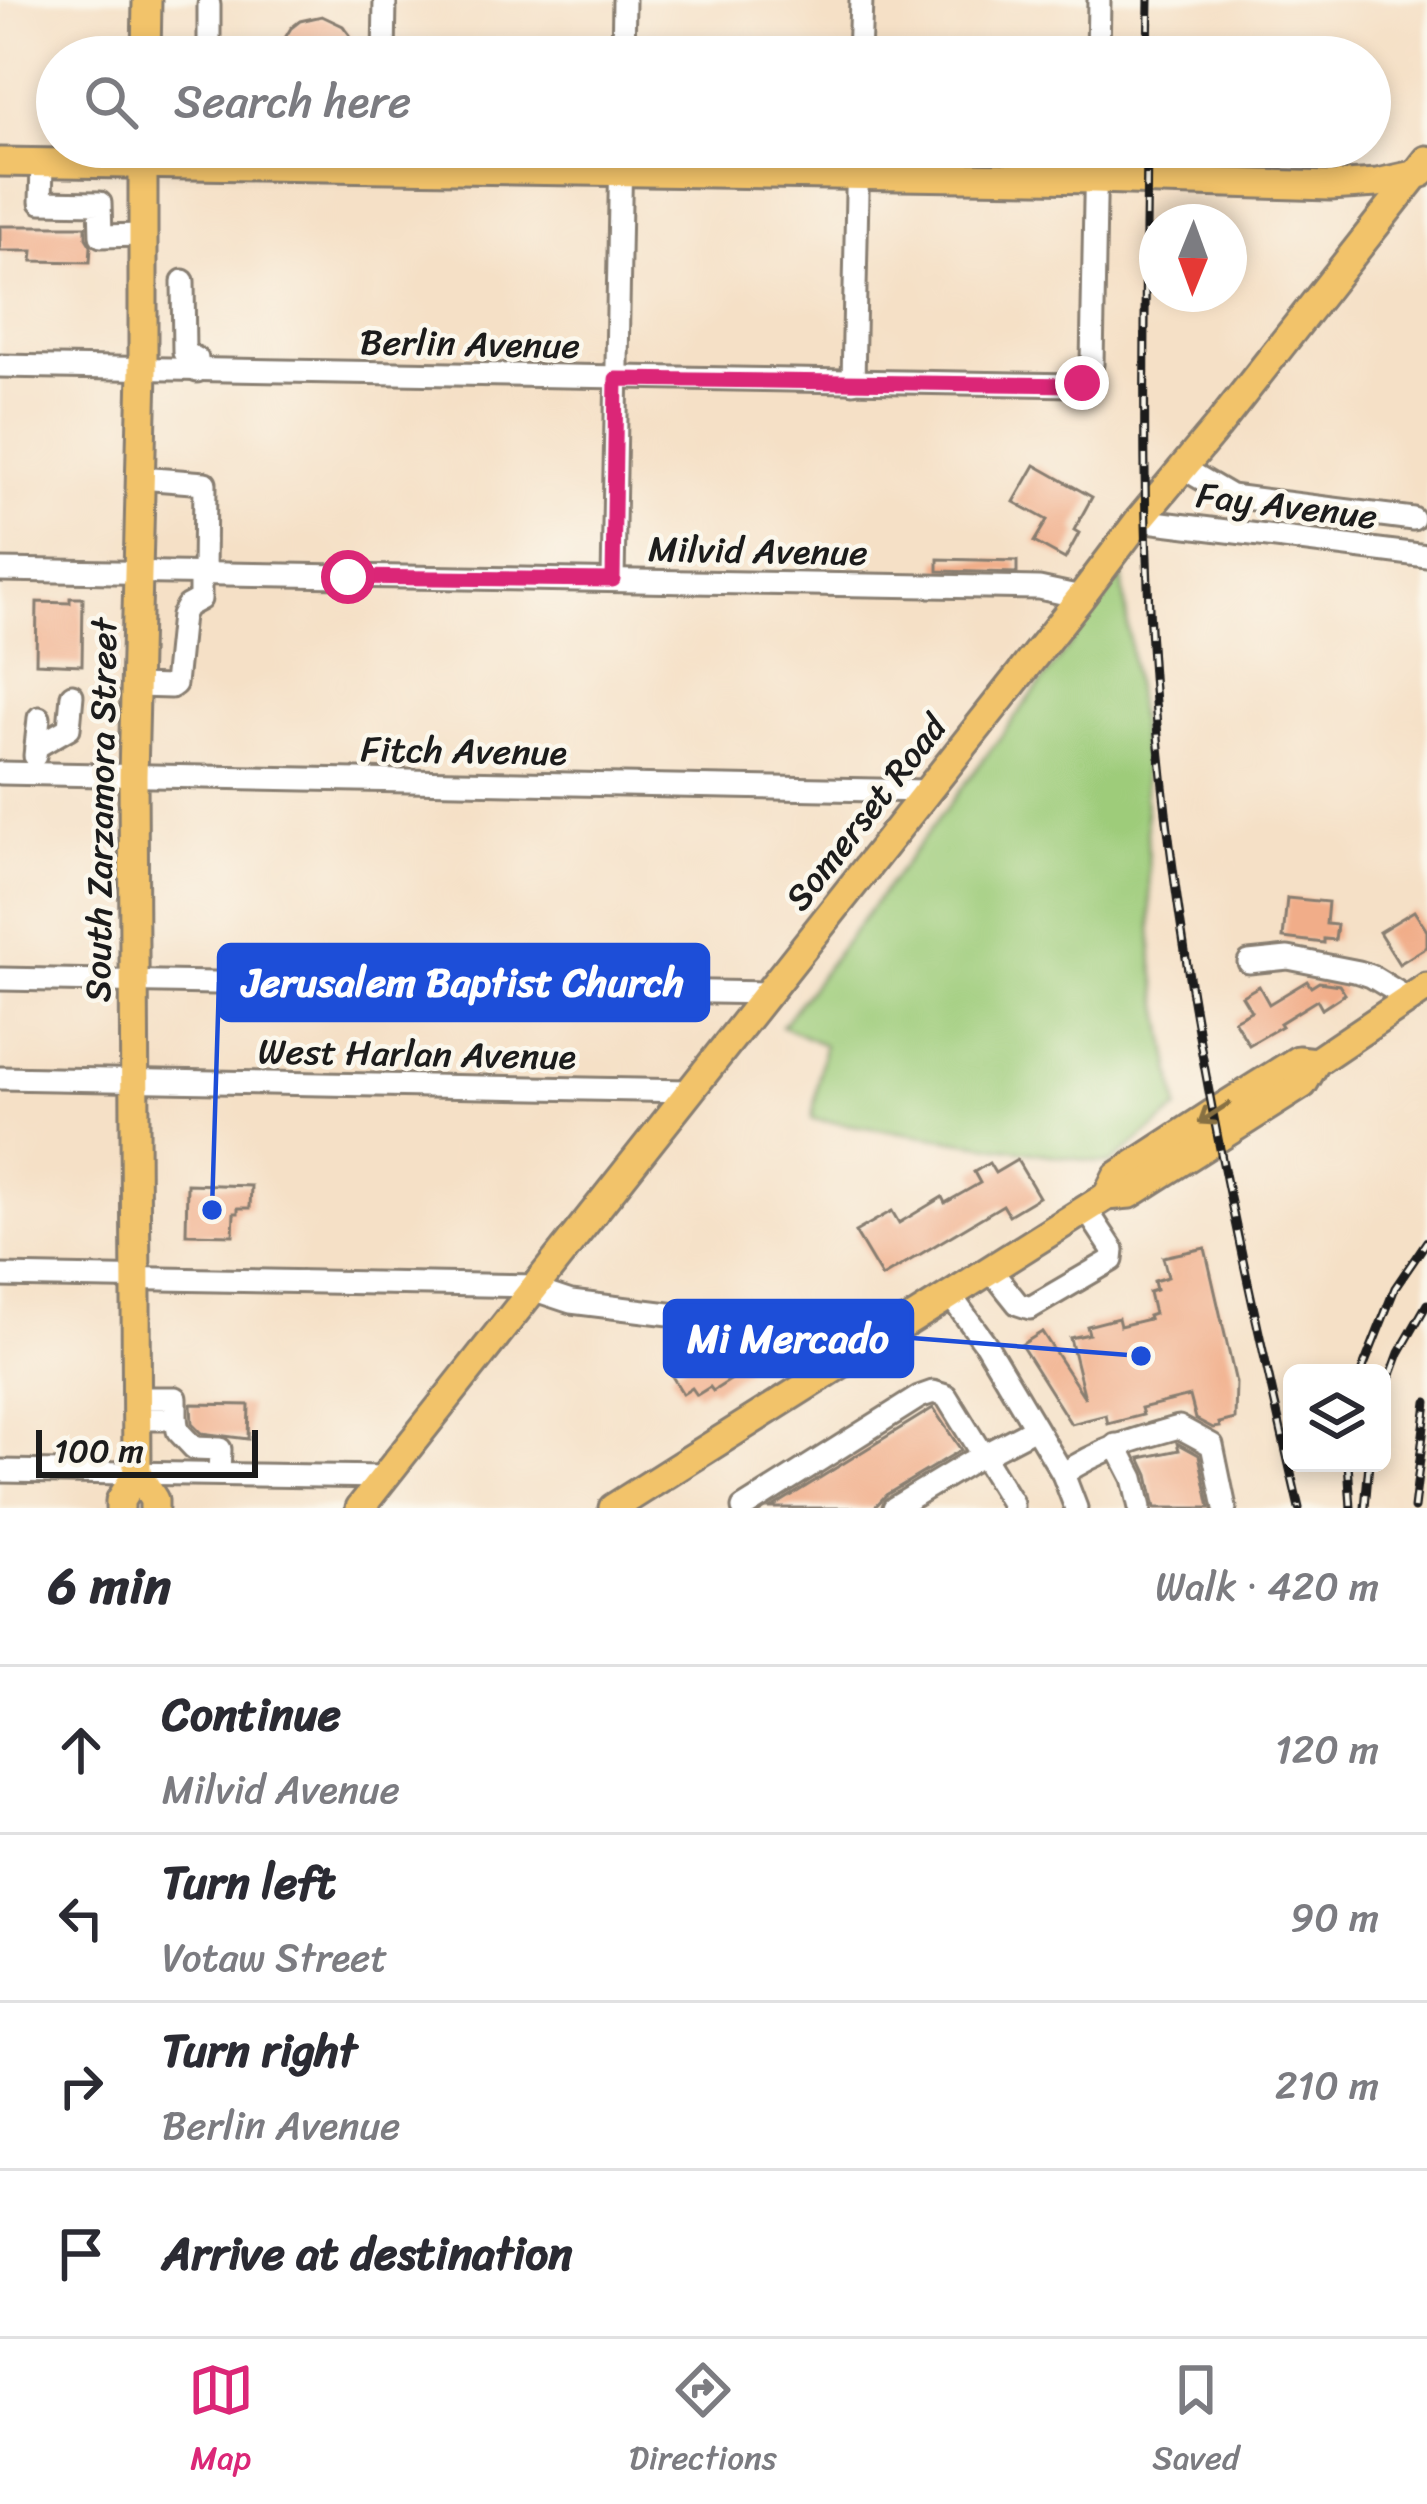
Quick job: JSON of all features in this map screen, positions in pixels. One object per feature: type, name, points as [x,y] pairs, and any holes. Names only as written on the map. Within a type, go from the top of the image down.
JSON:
[{"type":"main road","points":[[146,36],[147,0]]},
{"type":"main road","points":[[0,163],[36,163]]},
{"type":"main road","name":"South Zarzamora Street","points":[[143,168],[134,776],[134,1278],[137,1473],[154,1508]]},
{"type":"main road","points":[[732,168],[857,177],[1330,186],[1375,183],[1423,169]]},
{"type":"main road","name":"Somerset Road","points":[[360,1508],[1139,520],[1423,169]]},
{"type":"main road","points":[[613,1508],[1096,1202],[1130,1194],[1303,1084],[1316,1062],[1418,993]]},
{"type":"main road","name":"South Zarzamora Street","points":[[120,1508],[137,1473]]},
{"type":"street","points":[[384,36],[385,0]]},
{"type":"street","points":[[623,36],[624,0]]},
{"type":"street","points":[[860,0],[860,36]]},
{"type":"street","points":[[1098,36],[1099,0]]},
{"type":"street","points":[[209,4],[209,36]]},
{"type":"street","points":[[41,168],[41,202],[100,203],[100,236],[143,235]]},
{"type":"street","points":[[613,580],[621,168]]},
{"type":"street","points":[[854,382],[857,168]]},
{"type":"street","points":[[1095,168],[1095,179]]},
{"type":"street","name":"Berlin Avenue","points":[[0,366],[1076,385],[1091,372],[1092,364],[1095,179]]},
{"type":"street","points":[[183,280],[184,352],[197,358],[197,371]]},
{"type":"street","points":[[1183,468],[1231,496],[1413,519]]},
{"type":"street","points":[[136,686],[175,684],[182,615],[200,599],[205,483],[140,478]]},
{"type":"street","points":[[1228,531],[1231,496]]},
{"type":"street","name":"Fay Avenue","points":[[1139,520],[1427,556]]},
{"type":"street","name":"Milvid Avenue","points":[[0,570],[138,572],[203,566],[1039,588],[1082,597]]},
{"type":"street","points":[[36,747],[69,728],[72,695]]},
{"type":"street","points":[[34,774],[39,718]]},
{"type":"street","name":"Fitch Avenue","points":[[0,773],[927,791]]},
{"type":"street","points":[[1249,962],[1288,958],[1371,976],[1418,993]]},
{"type":"street","points":[[0,979],[768,993]]},
{"type":"street","name":"West Harlan Avenue","points":[[0,1078],[690,1091]]},
{"type":"street","points":[[990,1269],[1018,1304],[1030,1308],[1112,1260],[1113,1250],[1096,1202]]},
{"type":"street","points":[[0,1276],[537,1288],[571,1302],[800,1330],[814,1335],[845,1360]]},
{"type":"street","points":[[950,1295],[985,1343],[1066,1479],[1076,1508]]},
{"type":"street","points":[[743,1508],[919,1396],[933,1392],[946,1396],[1012,1508]]},
{"type":"street","points":[[136,1409],[176,1419],[178,1431],[194,1448],[220,1448],[219,1474]]},
{"type":"street","points":[[1066,1479],[1089,1457],[1179,1427],[1212,1445],[1225,1508]]},
{"type":"street","points":[[894,1508],[1035,1428]]},
{"type":"street","points":[[1116,1445],[1133,1478],[1140,1508]]},
{"type":"street","points":[[0,1471],[385,1477]]},
{"type":"green space","points":[[1122,576],[1144,768],[1153,964],[1178,1109],[1110,1164],[812,1119],[824,1045],[782,1026]]},
{"type":"building","points":[[322,16],[343,26],[350,36],[286,36],[300,21]]},
{"type":"building","points":[[0,226],[86,226],[90,262],[32,261],[33,251],[0,251]]},
{"type":"building","points":[[1035,465],[1092,497],[1065,559],[1034,542],[1047,520],[1014,502]]},
{"type":"building","points":[[938,559],[1017,561],[1017,573],[938,571]]},
{"type":"building","points":[[70,598],[83,598],[82,665],[36,663],[37,602],[70,603]]},
{"type":"building","points":[[1287,898],[1328,902],[1326,924],[1337,925],[1335,940],[1283,938]]},
{"type":"building","points":[[1414,911],[1427,931],[1427,947],[1399,964],[1379,932]]},
{"type":"building","points":[[1307,981],[1311,987],[1319,982],[1339,985],[1345,994],[1322,1009],[1317,1000],[1249,1045],[1234,1020],[1251,1011],[1242,996],[1259,986],[1269,1004]]},
{"type":"building","points":[[1017,1160],[1039,1197],[1009,1215],[1003,1205],[882,1277],[855,1232],[892,1211],[899,1223],[942,1197],[945,1203],[980,1183],[974,1172],[989,1163],[995,1173]]},
{"type":"building","points":[[187,1184],[251,1186],[250,1208],[234,1213],[233,1235],[186,1234]]},
{"type":"building","points":[[1205,1248],[1236,1383],[1235,1419],[1213,1428],[1196,1419],[1190,1396],[1141,1408],[1143,1415],[1108,1424],[1106,1415],[1071,1424],[1021,1345],[1042,1332],[1085,1398],[1070,1338],[1089,1334],[1087,1326],[1118,1318],[1120,1326],[1149,1319],[1154,1314],[1149,1292],[1156,1290],[1154,1281],[1168,1277],[1163,1257]]},
{"type":"building","points":[[726,1338],[746,1370],[713,1391],[710,1387],[697,1395],[692,1388],[683,1394],[670,1373]]},
{"type":"building","points":[[191,1404],[249,1405],[248,1439],[201,1433],[192,1424]]},
{"type":"building","points":[[933,1408],[961,1450],[886,1495],[874,1508],[771,1508]]},
{"type":"building","points":[[1177,1443],[1199,1455],[1210,1508],[1155,1508],[1140,1458],[1179,1450]]},
{"type":"railway","points":[[1148,36],[1149,0]]},
{"type":"railway","points":[[1147,168],[1147,563],[1165,804],[1212,1108],[1299,1508]]},
{"type":"railway","points":[[1365,1364],[1395,1288],[1427,1241]]},
{"type":"railway","points":[[1391,1375],[1427,1304]]},
{"type":"railway","points":[[1414,1508],[1427,1402]]},
{"type":"railway","points":[[1349,1472],[1351,1508]]},
{"type":"railway","points":[[1365,1508],[1368,1472]]},
{"type":"place","name":"Jerusalem Baptist Church","points":[[212,1210]]},
{"type":"place","name":"Mi Mercado","points":[[1141,1356]]},
{"type":"route","points":[[348,577],[613,580],[616,379],[1082,383]]}]
